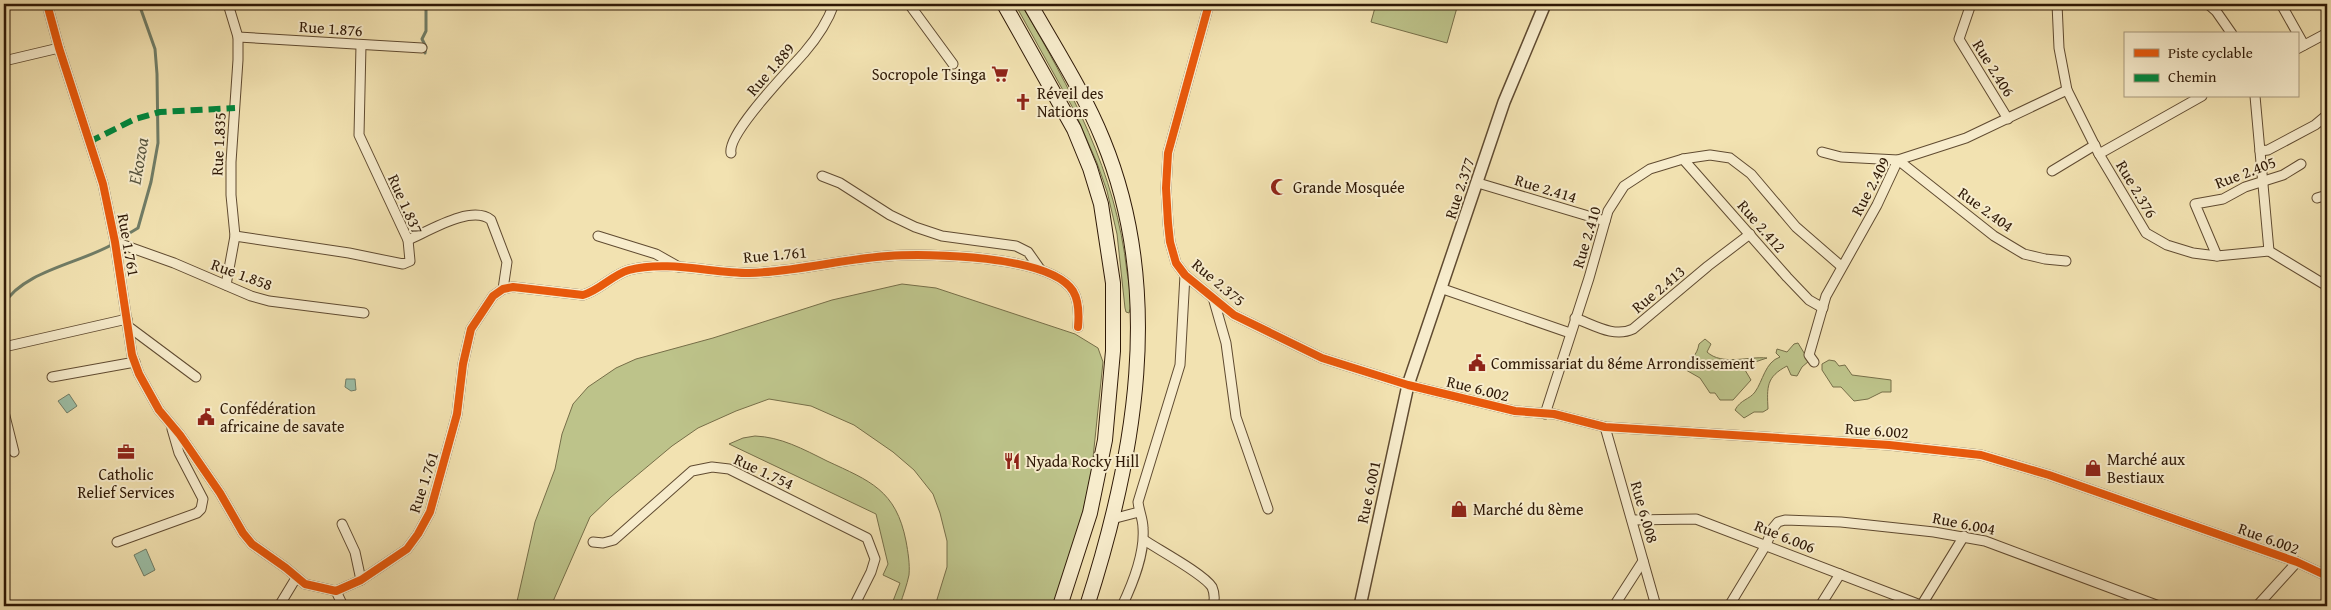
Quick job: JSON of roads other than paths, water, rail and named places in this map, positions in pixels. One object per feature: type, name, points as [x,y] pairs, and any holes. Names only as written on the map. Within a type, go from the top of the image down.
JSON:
[{"type":"main road","points":[[1004,4],[1061,105],[1086,160],[1101,204],[1113,283],[1114,351],[1105,440],[1090,514],[1060,606]]},
{"type":"main road","points":[[1030,4],[1082,96],[1103,140],[1117,180],[1131,234],[1137,282],[1138,350],[1133,415],[1112,519],[1087,606]]},
{"type":"street","name":"Rue 1.761","points":[[47,4],[59,48],[103,184],[115,242],[135,362],[160,410],[220,493],[243,533],[252,544],[286,568],[296,578],[315,588],[336,590],[361,580],[406,549],[418,534],[430,512],[457,414],[463,364],[471,329],[493,296],[503,289],[513,287],[583,295],[592,292],[628,270],[651,267],[749,273],[889,256],[946,256],[1012,262],[1040,269],[1059,279],[1072,290],[1079,314],[1078,328]]},
{"type":"street","name":"Rue 1.835","points":[[226,285],[235,236],[231,195],[231,170],[238,37],[228,4]]},
{"type":"street","name":"Rue 1.889","points":[[731,153],[730,148],[734,138],[747,118],[770,93],[792,64],[804,53],[830,16],[834,4]]},
{"type":"street","points":[[909,4],[953,64]]},
{"type":"street","name":"Rue 2.375","points":[[1209,4],[1168,153],[1166,188],[1170,242],[1176,263],[1185,275],[1234,315],[1322,358],[1408,385]]},
{"type":"street","name":"Rue 2.377","points":[[1408,385],[1443,289],[1510,87],[1544,4]]},
{"type":"street","name":"Rue 2.406","points":[[1971,4],[1959,39],[2008,119]]},
{"type":"street","name":"Rue 2.376","points":[[2057,4],[2059,48],[2067,90],[2097,150],[2146,233],[2167,245],[2193,253],[2217,256],[2268,251]]},
{"type":"street","points":[[2208,4],[2230,32]]},
{"type":"street","points":[[2281,4],[2294,32]]},
{"type":"street","points":[[2301,47],[2327,33]]},
{"type":"street","name":"Rue 1.876","points":[[238,37],[422,48]]},
{"type":"street","name":"Rue 1.837","points":[[235,236],[348,253],[403,264],[410,261],[408,240],[359,135],[361,44]]},
{"type":"street","points":[[4,61],[59,48]]},
{"type":"street","name":"Rue 2.409","points":[[1814,362],[1809,354],[1826,296],[1841,266],[1873,214],[1898,160],[1966,138],[2067,90]]},
{"type":"street","points":[[2052,171],[2198,98]]},
{"type":"street","points":[[2255,98],[2268,251],[2327,286]]},
{"type":"street","points":[[2260,151],[2268,150],[2315,125],[2327,115]]},
{"type":"street","points":[[1822,152],[1841,157],[1898,160]]},
{"type":"street","name":"Rue 2.410","points":[[1545,414],[1589,278],[1605,221],[1614,199],[1624,186],[1650,169],[1683,159],[1710,155],[1730,158],[1751,174],[1796,227],[1841,266]]},
{"type":"street","name":"Rue 2.412","points":[[1683,159],[1787,277],[1810,300],[1823,308]]},
{"type":"street","name":"Rue 2.404","points":[[1898,160],[1994,236],[2024,254],[2044,259],[2066,261]]},
{"type":"street","name":"Rue 2.405","points":[[2217,256],[2195,204],[2223,199],[2262,181],[2283,175],[2301,164]]},
{"type":"street","points":[[822,176],[840,183],[890,215],[915,228],[942,236],[1016,246],[1028,252],[1040,269]]},
{"type":"street","name":"Rue 2.414","points":[[1478,183],[1605,221]]},
{"type":"street","points":[[2317,198],[2327,195]]},
{"type":"street","points":[[408,240],[468,214],[479,214],[487,217],[491,220],[507,262],[503,289]]},
{"type":"street","name":"Rue 2.413","points":[[1575,318],[1614,332],[1623,333],[1633,329],[1708,266],[1750,234]]},
{"type":"street","points":[[598,236],[656,254],[680,268]]},
{"type":"street","name":"Rue 1.858","points":[[115,242],[251,296],[269,301],[364,313]]},
{"type":"street","points":[[1122,606],[1132,584],[1144,540],[1138,502],[1180,365],[1185,275]]},
{"type":"street","points":[[1443,289],[1570,333]]},
{"type":"street","points":[[1214,300],[1226,343],[1236,417],[1268,509]]},
{"type":"street","points":[[4,347],[128,323],[196,377]]},
{"type":"street","points":[[52,377],[135,362]]},
{"type":"street","name":"Rue 6.002","points":[[1408,385],[1515,411],[1554,414],[1605,427],[1889,445],[1981,454],[2049,475],[2297,562],[2327,576]]},
{"type":"street","name":"Rue 6.001","points":[[1360,606],[1408,385]]},
{"type":"street","points":[[4,412],[14,452]]},
{"type":"street","points":[[117,542],[197,513],[201,509],[203,500],[179,453],[170,424]]},
{"type":"street","name":"Rue 6.008","points":[[1605,427],[1656,606]]},
{"type":"street","name":"Rue 1.754","points":[[593,542],[603,543],[614,540],[692,471],[712,467],[729,469],[867,538],[875,559],[871,572],[854,606]]},
{"type":"street","points":[[1112,519],[1139,512]]},
{"type":"street","name":"Rue 6.006","points":[[1632,520],[1696,518],[1922,606]]},
{"type":"street","name":"Rue 6.004","points":[[1729,606],[1766,544],[1773,528],[1778,522],[1785,520],[1841,522],[1964,536],[1985,541],[2159,606]]},
{"type":"street","points":[[342,524],[356,552],[361,580]]},
{"type":"street","points":[[1922,606],[1964,536]]},
{"type":"street","points":[[1144,540],[1201,577],[1211,586],[1215,595],[1213,606]]},
{"type":"street","points":[[1614,606],[1643,561]]},
{"type":"street","points":[[2257,606],[2297,562]]},
{"type":"street","points":[[1820,606],[1840,574]]},
{"type":"street","points":[[279,606],[296,578]]},
{"type":"street","points":[[336,590],[343,606]]},
{"type":"waterway","name":"Ekozoa","points":[[118,240],[138,228],[151,182],[158,143],[155,49],[139,4]]},
{"type":"waterway","points":[[425,53],[426,47],[422,39],[426,31],[426,4]]},
{"type":"waterway","name":"Ekozoa","points":[[4,304],[25,283],[113,244]]},
{"type":"place","name":"Socropole Tsinga","points":[[1000,74]]},
{"type":"place","name":"Réveil des Nations","points":[[1023,102]]},
{"type":"place","name":"Grande Mosquée","points":[[1279,187]]},
{"type":"place","name":"Commissariat du 8éme Arrondissement","points":[[1477,363]]},
{"type":"place","name":"Confédération africaine de savate","points":[[206,417]]},
{"type":"place","name":"Catholic Relief Services","points":[[126,452]]},
{"type":"place","name":"Nyada Rocky Hill","points":[[1012,461]]},
{"type":"place","name":"Marché aux Bestiaux","points":[[2093,468]]},
{"type":"place","name":"Marché du 8ème","points":[[1459,509]]}]
